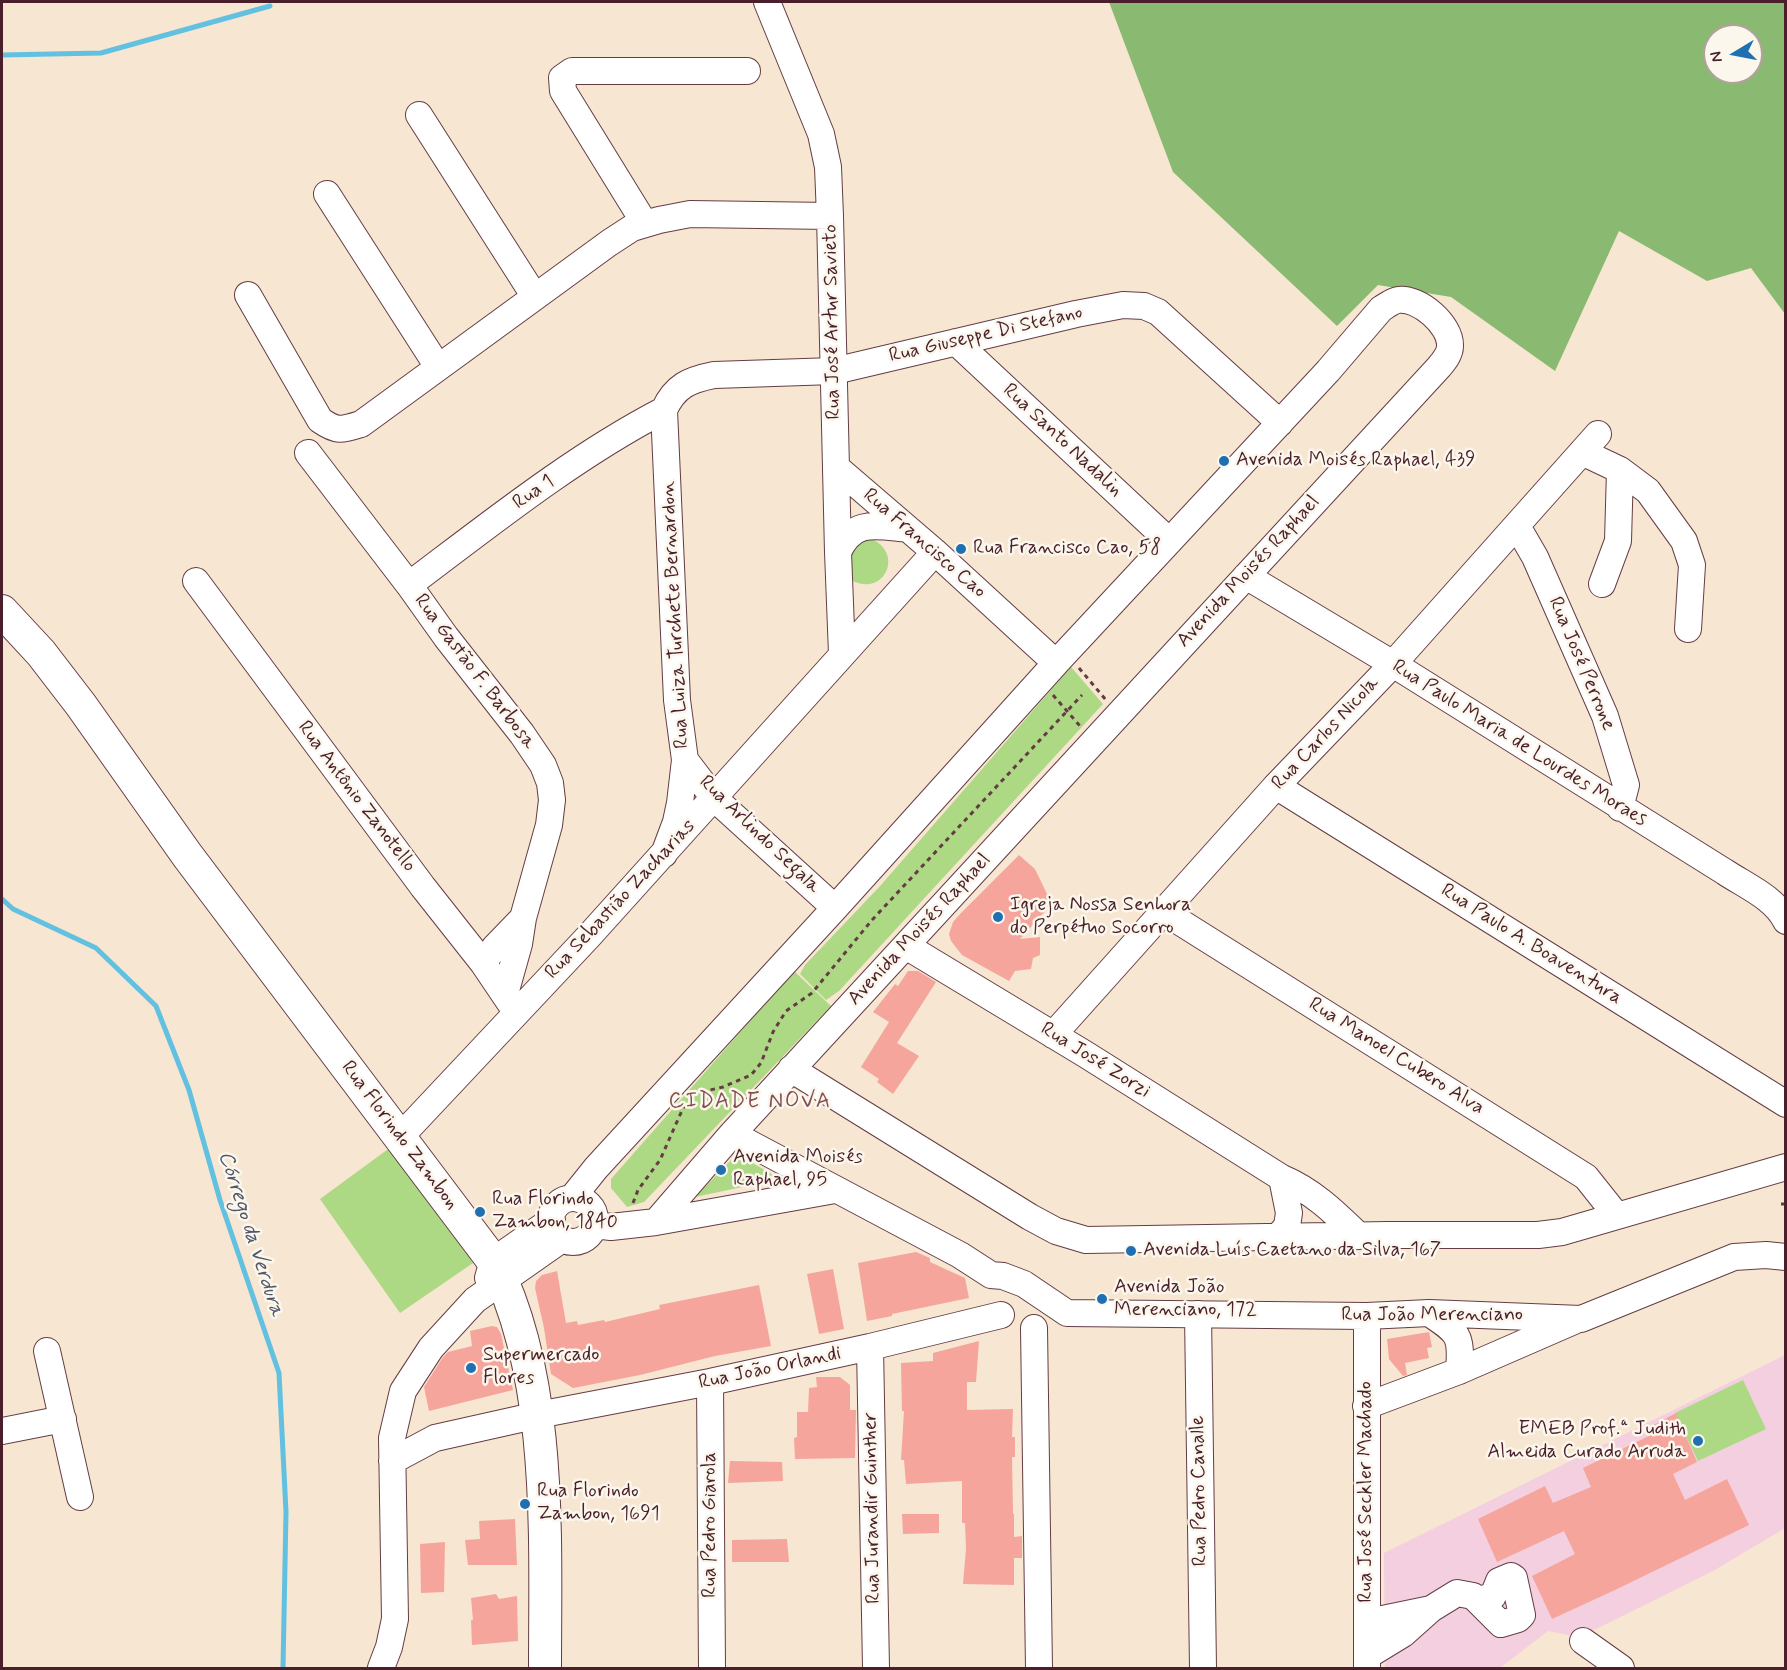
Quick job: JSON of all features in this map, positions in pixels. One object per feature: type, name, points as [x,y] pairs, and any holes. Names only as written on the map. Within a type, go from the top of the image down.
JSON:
[{"type":"main road","name":"Rua Florindo Zambon","points":[[2,611],[41,653],[81,705],[187,855],[400,1137],[493,1279],[520,1329],[538,1415],[543,1511],[545,1668]]},
{"type":"street","name":"Rua José Artur Savieto","points":[[767,2],[821,134],[828,167],[838,552],[843,654]]},
{"type":"street","points":[[645,224],[563,91],[562,78],[572,71],[747,71]]},
{"type":"street","points":[[419,115],[535,297]]},
{"type":"street","points":[[327,194],[438,367]]},
{"type":"street","points":[[248,295],[320,420],[332,429],[344,429],[361,424],[632,228],[690,214],[830,216]]},
{"type":"street","name":"Avenida Moisés Raphael","points":[[572,1198],[596,1168],[836,908],[1056,663],[1280,423],[1381,309],[1397,300],[1414,302],[1429,311],[1447,332],[1450,348],[1439,367],[791,1069],[656,1222]]},
{"type":"street","name":"Rua Giuseppe Di Stefano","points":[[664,410],[670,397],[682,386],[697,378],[714,375],[834,371],[1123,305],[1144,306],[1158,312],[1280,423]]},
{"type":"street","name":"Rua Santo Nadalin","points":[[956,342],[1169,541]]},
{"type":"street","name":"Rua 1","points":[[409,585],[589,454],[626,429],[664,410]]},
{"type":"street","name":"Rua Luiza Turchete Bernardon","points":[[664,410],[677,700],[685,760],[676,822],[664,854]]},
{"type":"street","name":"Rua Carlos Nicola","points":[[1053,1035],[1276,786],[1393,664],[1590,443],[1620,470]]},
{"type":"street","name":"Rua Gastão F. Barbosa","points":[[308,453],[522,734],[543,765],[550,783],[552,800],[549,825],[523,918],[511,1003]]},
{"type":"street","name":"Rua Francisco Cao","points":[[836,467],[935,552],[1056,663]]},
{"type":"street","points":[[1602,584],[1618,541],[1620,470]]},
{"type":"street","points":[[1620,470],[1648,491],[1684,542],[1692,565],[1688,629]]},
{"type":"street","points":[[838,552],[843,540],[858,528],[879,526],[908,529]]},
{"type":"street","name":"Rua José Perrone","points":[[1517,526],[1535,557],[1605,716],[1626,785],[1620,808]]},
{"type":"street","name":"Rua Sebastião Zacharias","points":[[400,1137],[511,1003],[664,854],[935,552]]},
{"type":"street","name":"Rua Paulo Maria de Lourdes Moraes","points":[[1246,576],[1393,664],[1771,902],[1781,912],[1785,921]]},
{"type":"street","name":"Rua Antônio Zanotello","points":[[196,581],[511,1003]]},
{"type":"street","name":"Rua Arlindo Segala","points":[[685,760],[714,798],[836,908]]},
{"type":"street","name":"Rua Paulo A. Boaventura","points":[[1276,786],[1785,1104]]},
{"type":"street","name":"Rua Manoel Cubero Alva","points":[[1166,909],[1180,922],[1586,1177],[1617,1216]]},
{"type":"street","points":[[483,963],[523,918]]},
{"type":"street","name":"Rua José Zorzi","points":[[906,946],[1282,1178],[1302,1186],[1359,1236]]},
{"type":"street","points":[[791,1069],[1030,1217],[1056,1231],[1086,1240],[1538,1235],[1562,1232],[1785,1167]]},
{"type":"street","points":[[732,1134],[960,1255],[991,1275],[1003,1276],[1024,1284],[1067,1313]]},
{"type":"street","points":[[1277,1238],[1287,1226],[1289,1213],[1282,1178]]},
{"type":"street","points":[[595,1225],[611,1227],[656,1222],[835,1190]]},
{"type":"street","points":[[572,1198],[579,1198],[590,1206],[595,1225],[585,1238],[570,1242],[557,1229],[553,1212],[558,1205],[572,1198]]},
{"type":"street","points":[[381,1668],[389,1647],[395,1619],[392,1438],[403,1391],[431,1348],[493,1279],[557,1229]]},
{"type":"street","name":"Rua João Merenciano","points":[[1034,1328],[1050,1325],[1067,1313],[1366,1316],[1429,1313],[1581,1319],[1734,1257],[1766,1255],[1785,1257]]},
{"type":"street","points":[[991,1275],[996,1306],[1002,1315],[1023,1327],[1034,1328],[1039,1668]]},
{"type":"street","points":[[1429,1313],[1455,1331],[1459,1340],[1459,1371]]},
{"type":"street","name":"Rua Pedro Canalle","points":[[1198,1314],[1203,1668]]},
{"type":"street","name":"Rua João Orlandi","points":[[392,1461],[435,1438],[538,1415],[710,1382],[1002,1315]]},
{"type":"street","name":"Rua José Seckler Machado","points":[[1366,1316],[1367,1662]]},
{"type":"street","points":[[1366,1406],[1459,1371],[1581,1319]]},
{"type":"street","name":"Rua Jurandir Guinther","points":[[870,1347],[876,1668]]},
{"type":"street","points":[[47,1351],[80,1497]]},
{"type":"street","name":"Rua Pedro Giarola","points":[[710,1382],[712,1668]]},
{"type":"street","points":[[396,1414],[435,1438]]},
{"type":"street","points":[[2,1431],[63,1419]]},
{"type":"street","points":[[1367,1662],[1431,1609],[1457,1593],[1469,1594],[1478,1600]]},
{"type":"street","points":[[1368,1622],[1431,1609]]},
{"type":"street","points":[[1583,1641],[1621,1668]]},
{"type":"path","points":[[1083,672],[1109,704]]},
{"type":"path","points":[[1048,689],[1084,730]]},
{"type":"path","points":[[692,1094],[723,1087],[751,1075],[762,1063],[773,1032],[786,1011],[812,993],[872,920],[1082,695]]},
{"type":"path","points":[[632,1208],[638,1190],[660,1160],[685,1103]]},
{"type":"shaded area","name":"EMEB Prof.ª Judith Almeida Curado Arruda","points":[[1785,1355],[1785,1528],[1713,1571],[1580,1637],[1548,1631],[1500,1668],[1385,1668],[1384,1553]]},
{"type":"green space","points":[[1109,2],[1785,2],[1785,314],[1751,268],[1707,281],[1619,231],[1555,371],[1451,297],[1378,285],[1337,326],[1173,172]]},
{"type":"green space","points":[[872,539],[882,546],[887,555],[888,564],[886,572],[880,579],[862,584],[851,580],[845,550],[856,540]]},
{"type":"green space","points":[[1071,667],[1103,704],[839,991],[826,1000],[800,974],[805,965],[881,885]]},
{"type":"green space","points":[[794,971],[831,1006],[644,1202],[627,1207],[611,1188],[611,1179]]},
{"type":"green space","points":[[391,1147],[473,1263],[400,1313],[320,1199]]},
{"type":"green space","points":[[737,1154],[780,1179],[695,1197]]},
{"type":"green space","points":[[1743,1380],[1766,1429],[1698,1461],[1675,1413]]},
{"type":"building","name":"Igreja Nossa Senhora do Perpétuo Socorro","points":[[1019,855],[1035,869],[1048,896],[1048,908],[1020,939],[1040,937],[1040,955],[1033,958],[1031,969],[1015,971],[1009,981],[962,955],[951,941],[949,934],[953,922]]},
{"type":"building","points":[[908,971],[918,971],[936,982],[897,1043],[919,1056],[893,1094],[877,1082],[879,1079],[861,1067],[889,1022],[873,1012],[895,984],[898,986]]},
{"type":"building","points":[[916,1252],[930,1258],[930,1262],[965,1278],[969,1298],[867,1321],[858,1263]]},
{"type":"building","points":[[833,1269],[844,1329],[819,1334],[807,1274]]},
{"type":"building","points":[[557,1271],[566,1323],[577,1321],[578,1325],[604,1320],[605,1322],[660,1309],[659,1305],[759,1285],[771,1346],[715,1356],[640,1375],[573,1388],[551,1374],[535,1288],[536,1281],[542,1275]]},
{"type":"building","name":"Supermercado Flores","points":[[497,1327],[501,1334],[513,1390],[429,1411],[424,1387],[443,1357],[448,1352],[472,1346],[470,1331]]},
{"type":"building","points":[[1429,1332],[1432,1347],[1427,1348],[1429,1358],[1405,1363],[1407,1375],[1403,1376],[1389,1359],[1387,1339]]},
{"type":"building","points":[[979,1341],[976,1382],[967,1382],[967,1410],[1013,1409],[1014,1537],[1022,1536],[1022,1558],[1014,1558],[1014,1585],[963,1584],[966,1549],[965,1523],[962,1523],[962,1481],[906,1484],[904,1460],[901,1460],[904,1411],[902,1411],[901,1363],[933,1361],[933,1353]]},
{"type":"building","points":[[816,1377],[840,1377],[850,1385],[850,1410],[856,1410],[855,1458],[795,1459],[794,1438],[797,1437],[797,1412],[808,1412],[809,1388],[817,1387]]},
{"type":"building","points":[[1676,1413],[1697,1462],[1673,1474],[1685,1500],[1727,1479],[1749,1525],[1552,1619],[1532,1576],[1575,1554],[1564,1531],[1497,1562],[1478,1519],[1545,1486],[1553,1503],[1591,1487],[1583,1468],[1653,1434],[1650,1427]]},
{"type":"building","points":[[730,1461],[782,1462],[783,1481],[728,1483]]},
{"type":"building","points":[[902,1514],[939,1514],[939,1533],[903,1534]]},
{"type":"building","points":[[515,1519],[517,1565],[468,1565],[465,1540],[480,1539],[479,1521]]},
{"type":"building","points":[[787,1539],[789,1562],[732,1562],[732,1540]]},
{"type":"building","points":[[445,1542],[444,1592],[421,1593],[420,1544]]},
{"type":"building","points":[[496,1594],[499,1599],[517,1596],[518,1641],[472,1645],[471,1598]]},
{"type":"waterway","points":[[2,55],[101,53],[270,6]]},
{"type":"waterway","name":"Córrego da Verdura","points":[[2,899],[13,909],[96,948],[156,1006],[189,1090],[220,1200],[279,1373],[286,1512],[283,1668]]},
{"type":"place","name":"Avenida Moisés Raphael, 439","points":[[1224,461]]},
{"type":"place","name":"Rua Francisco Cao, 58","points":[[961,549]]},
{"type":"place","name":"Igreja Nossa Senhora do Perpétuo Socorro","points":[[998,917]]},
{"type":"place","name":"Avenida Moisés Raphael, 95","points":[[721,1170]]},
{"type":"place","name":"Rua Florindo Zambon, 1840","points":[[480,1212]]},
{"type":"place","name":"Avenida Luís Caetano da Silva, 167","points":[[1131,1251]]},
{"type":"place","name":"Avenida João Merenciano, 172","points":[[1102,1299]]},
{"type":"place","name":"Supermercado Flores","points":[[471,1368]]},
{"type":"place","name":"EMEB Prof.ª Judith Almeida Curado Arruda","points":[[1698,1441]]},
{"type":"place","name":"Rua Florindo Zambon, 1691","points":[[525,1504]]},
{"type":"district","name":"CIDADE NOVA","points":[[750,1102]]}]
